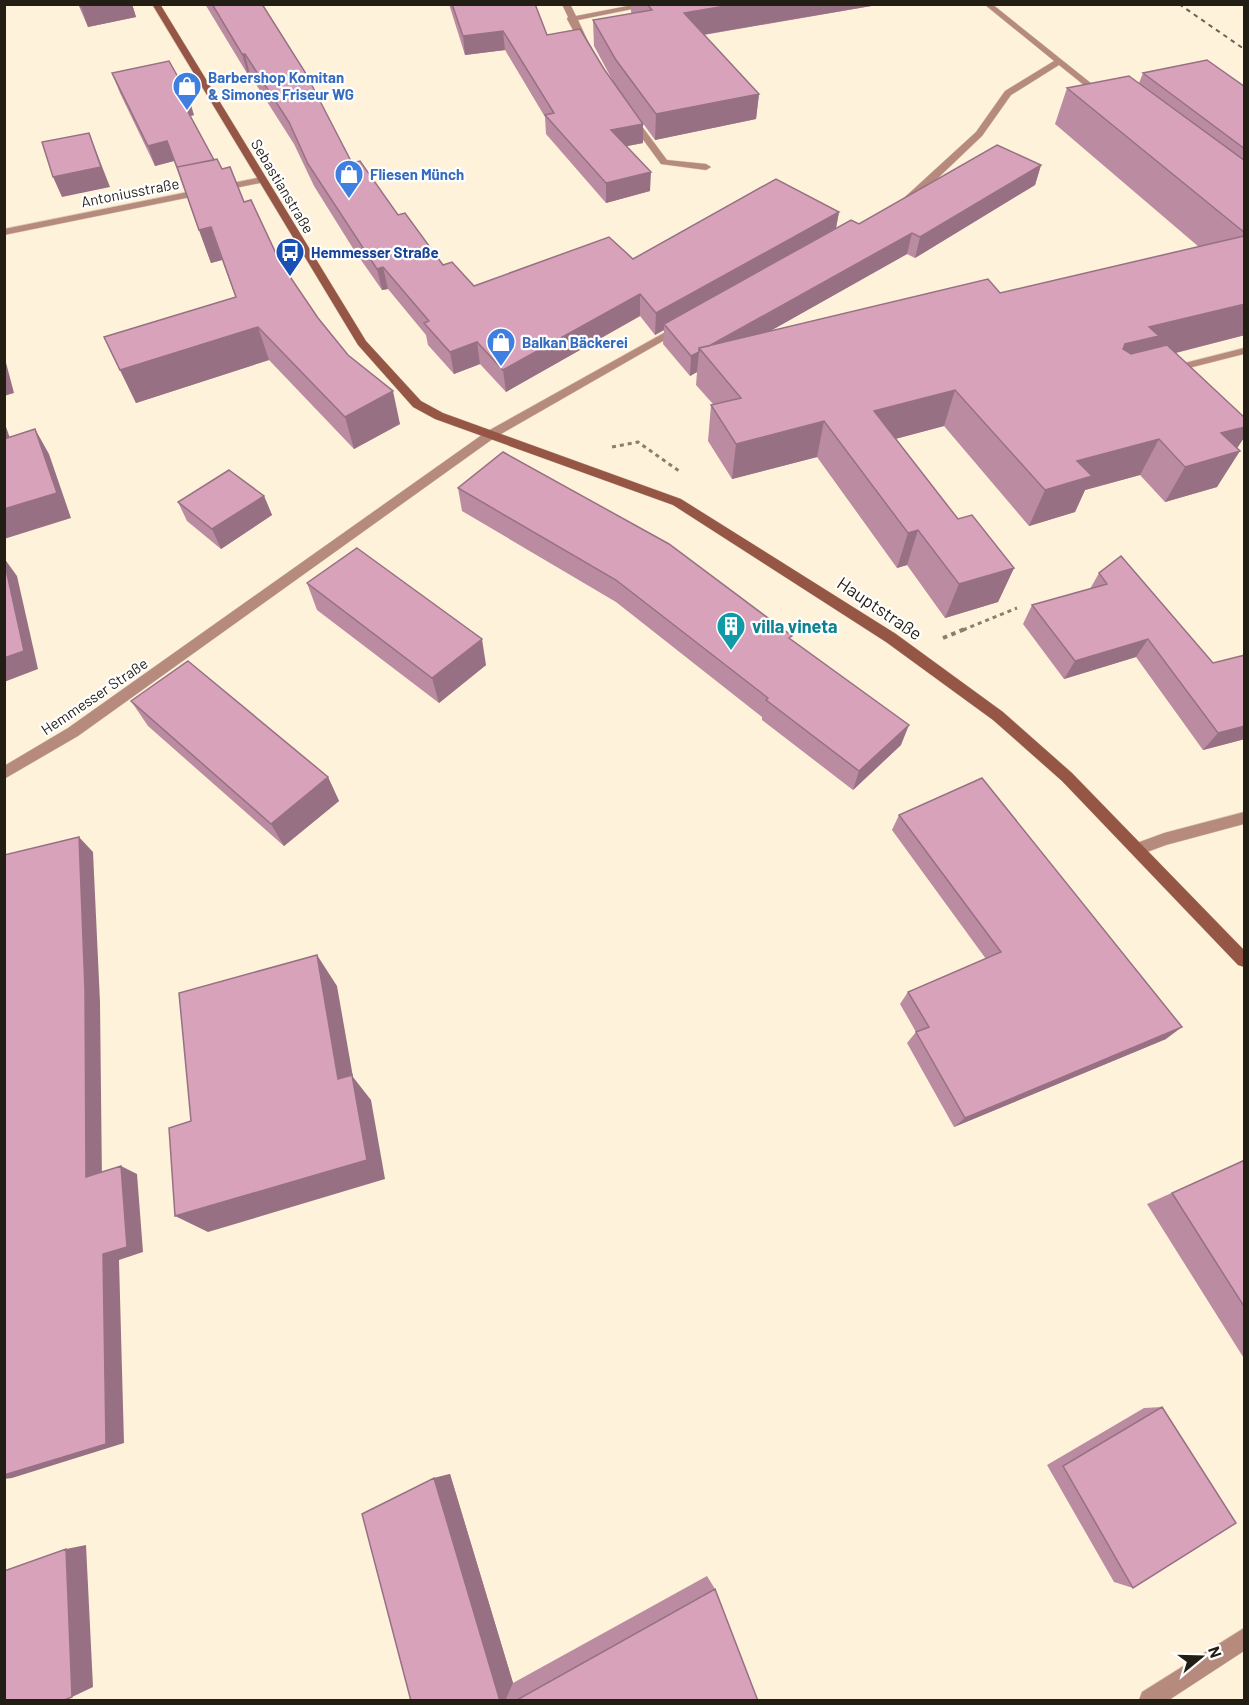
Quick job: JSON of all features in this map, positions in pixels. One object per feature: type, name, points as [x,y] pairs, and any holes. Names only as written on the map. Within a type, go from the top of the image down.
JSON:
[{"type":"street","name":"Sebastianstraße","points":[[156,4],[362,343],[417,404]]},
{"type":"street","points":[[566,4],[571,19],[592,56]]},
{"type":"street","points":[[571,19],[654,4]]},
{"type":"street","points":[[987,4],[1115,105]]},
{"type":"street","points":[[895,206],[915,195],[979,135],[1008,93],[1059,62]]},
{"type":"street","points":[[625,110],[664,162],[706,167]]},
{"type":"street","name":"Antoniusstraße","points":[[4,232],[262,180]]},
{"type":"street","name":"Hemmesser Straße","points":[[4,773],[73,732],[490,435],[690,322]]},
{"type":"street","points":[[1157,374],[1245,351]]},
{"type":"street","name":"Hauptstraße","points":[[417,404],[439,416],[677,502],[788,570],[891,638],[998,716],[1067,777],[1245,960]]},
{"type":"street","points":[[1139,849],[1164,839],[1245,818]]},
{"type":"street","points":[[1150,1701],[1245,1639]]},
{"type":"path","points":[[940,640],[1017,608]]},
{"type":"building","points":[[80,4],[97,4],[81,7]]},
{"type":"building","points":[[212,4],[262,4],[305,72],[352,163],[360,161],[398,215],[405,213],[443,265],[452,262],[474,286],[609,237],[633,259],[776,179],[839,212],[656,313],[640,294],[503,370],[477,342],[450,352],[424,323],[429,321],[383,267],[377,269],[308,164],[289,122],[245,54],[242,54]]},
{"type":"building","points":[[452,4],[535,4],[547,35],[580,29],[604,69],[643,124],[611,130],[651,172],[606,183],[545,115],[554,113],[503,31],[463,36]]},
{"type":"building","points":[[647,4],[737,4],[684,13],[759,94],[656,114],[616,60],[593,20],[652,10]]},
{"type":"building","points":[[1207,60],[1245,87],[1245,149],[1143,73]]},
{"type":"building","points":[[169,61],[188,95],[180,97],[214,160],[177,167],[178,170],[167,141],[148,146],[112,73]]},
{"type":"building","points":[[1129,76],[1245,161],[1245,233],[1067,88]]},
{"type":"building","points":[[89,133],[101,167],[53,177],[42,142]]},
{"type":"building","points":[[997,145],[1041,165],[920,237],[912,233],[709,346],[699,348],[699,352],[691,356],[664,324],[851,220],[859,224]]},
{"type":"building","points":[[217,159],[222,169],[230,167],[244,202],[251,200],[280,262],[318,318],[348,355],[393,391],[345,417],[258,327],[120,370],[104,337],[236,297],[211,227],[199,230],[177,167]]},
{"type":"building","points":[[1245,236],[1245,304],[1149,327],[1159,336],[1125,344],[1123,349],[1131,354],[1167,345],[1245,418],[1245,427],[1221,433],[1240,451],[1185,467],[1159,439],[1077,461],[1092,476],[1045,490],[955,390],[874,411],[958,519],[972,515],[1014,568],[959,584],[918,530],[908,533],[824,421],[736,444],[711,405],[741,398],[699,348],[988,279],[1000,293]]},
{"type":"building","points":[[35,429],[57,493],[4,509],[4,439]]},
{"type":"building","points":[[503,452],[669,544],[792,636],[789,638],[909,725],[859,771],[616,580],[458,488]]},
{"type":"building","points":[[229,470],[264,496],[212,529],[178,502]]},
{"type":"building","points":[[357,548],[482,639],[432,678],[307,583]]},
{"type":"building","points":[[1121,556],[1213,663],[1245,655],[1245,726],[1218,733],[1148,639],[1075,661],[1032,605],[1107,584],[1099,573]]},
{"type":"building","points":[[4,560],[24,651],[4,658]]},
{"type":"building","points":[[188,661],[328,777],[271,824],[131,701]]},
{"type":"building","points":[[982,778],[1182,1027],[965,1118],[916,1032],[929,1027],[908,992],[1001,952],[899,815]]},
{"type":"building","points":[[79,837],[85,990],[86,1177],[121,1166],[127,1247],[103,1254],[106,1444],[4,1475],[4,855]]},
{"type":"building","points":[[317,955],[338,1079],[352,1075],[367,1160],[175,1216],[169,1128],[191,1121],[179,993]]},
{"type":"building","points":[[1245,1160],[1245,1308],[1172,1193]]},
{"type":"building","points":[[1162,1407],[1236,1523],[1133,1588],[1063,1466]]},
{"type":"building","points":[[434,1478],[500,1701],[411,1701],[362,1514]]},
{"type":"building","points":[[66,1549],[72,1697],[62,1701],[4,1701],[4,1571]]},
{"type":"building","points":[[715,1589],[758,1701],[515,1701]]},
{"type":"railway","points":[[1179,4],[1244,49]]},
{"type":"place","name":"Barbershop Komitan & Simones Friseur WG","points":[[187,112]]},
{"type":"place","name":"Fliesen Münch","points":[[349,200]]},
{"type":"place","name":"Hemmesser Straße","points":[[290,278]]},
{"type":"place","name":"Balkan Bäckerei","points":[[501,368]]},
{"type":"place","name":"villa vineta","points":[[731,652]]}]
